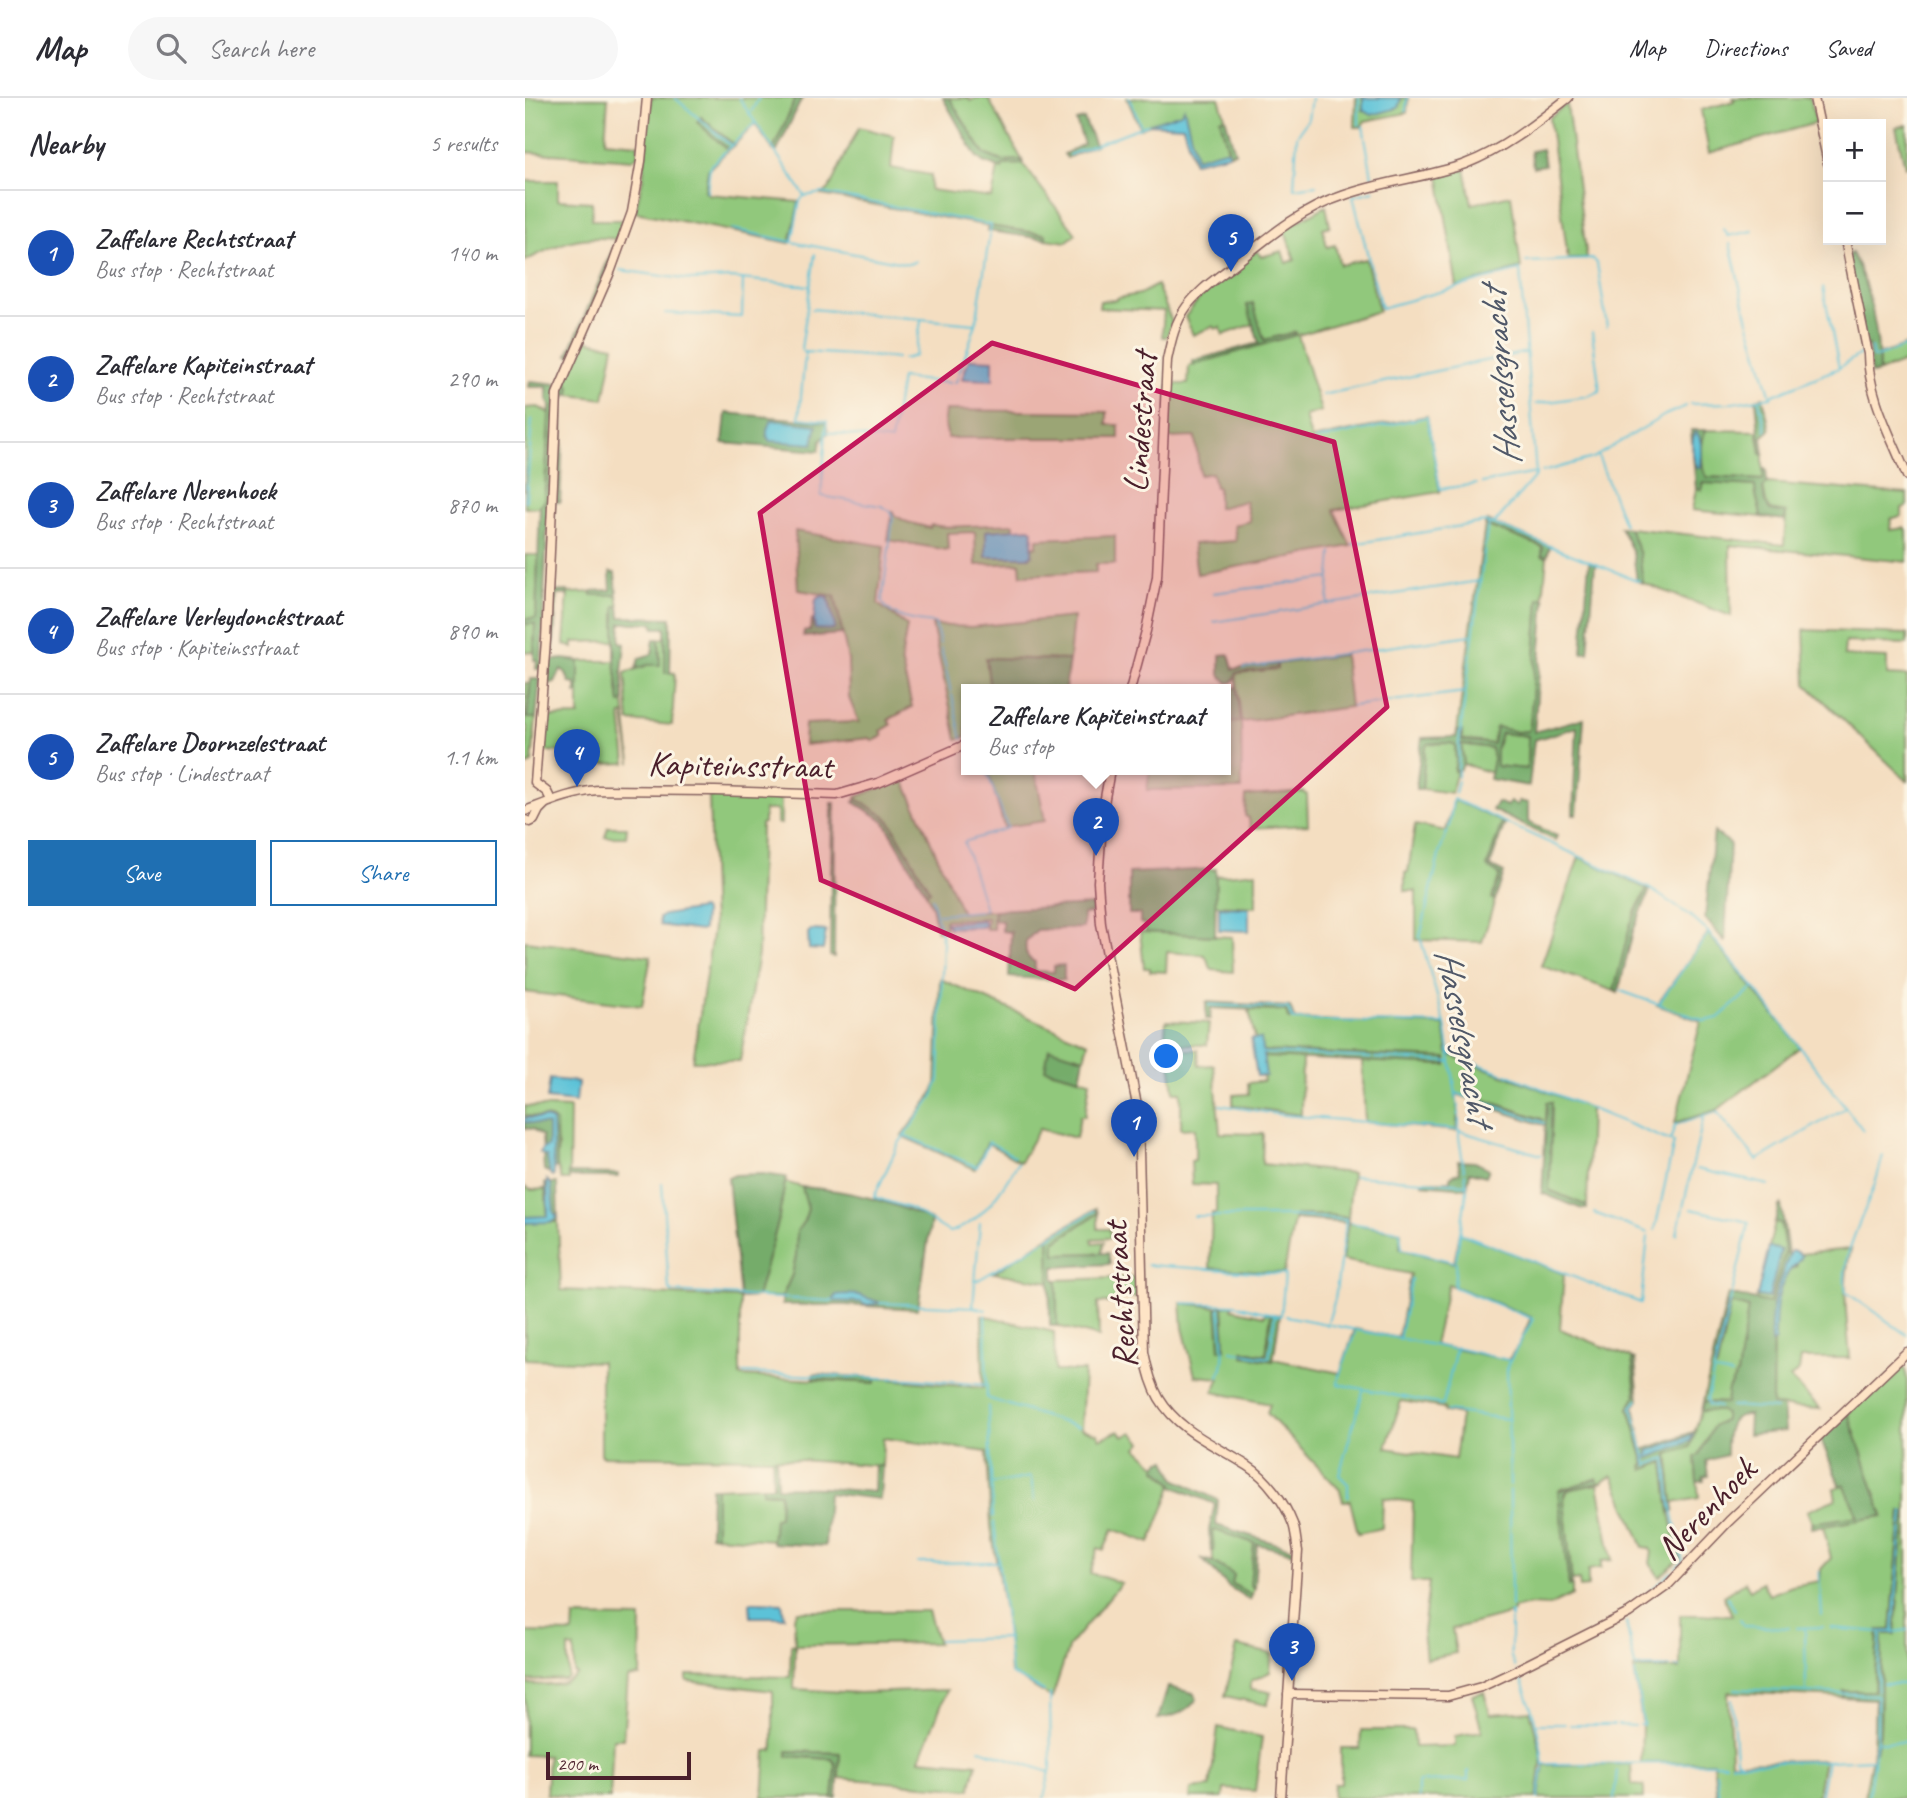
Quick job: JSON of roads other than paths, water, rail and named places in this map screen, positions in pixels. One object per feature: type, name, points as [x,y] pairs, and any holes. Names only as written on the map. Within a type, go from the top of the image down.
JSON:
[{"type":"street","points":[[549,801],[547,792],[535,783],[546,626],[557,394],[611,270],[632,212],[640,170],[647,98]]},
{"type":"street","name":"Lindestraat","points":[[1132,684],[1156,579],[1167,360],[1179,318],[1187,306],[1207,285],[1282,227],[1311,209],[1362,189],[1465,164],[1515,138],[1568,98]]},
{"type":"street","points":[[1814,98],[1823,140]]},
{"type":"street","points":[[1846,245],[1873,386],[1907,476]]},
{"type":"street","name":"Kapiteinsstraat","points":[[525,820],[532,822],[531,812],[549,801],[598,790],[837,795],[878,783],[961,747]]},
{"type":"street","name":"Rechtstraat","points":[[1109,775],[1103,809],[1098,882],[1104,936],[1138,1110],[1144,1352],[1155,1391],[1167,1409],[1194,1435],[1250,1467],[1268,1483],[1294,1525],[1298,1551],[1282,1798]]},
{"type":"street","name":"Nerenhoek","points":[[1288,1694],[1448,1696],[1481,1687],[1622,1617],[1667,1586],[1728,1521],[1907,1352]]},
{"type":"water","points":[[1363,98],[1401,98],[1398,108],[1372,115],[1363,110]]},
{"type":"water","points":[[1184,108],[1196,158],[1224,150],[1228,150],[1229,154],[1194,162],[1183,126],[1148,124],[1181,113]]},
{"type":"water","points":[[969,359],[993,360],[993,380],[962,379]]},
{"type":"water","points":[[772,420],[817,425],[813,444],[770,441],[767,430]]},
{"type":"water","points":[[1696,432],[1701,448],[1701,466],[1698,468],[1693,450]]},
{"type":"water","points":[[1033,530],[1030,557],[986,557],[986,531]]},
{"type":"water","points":[[828,597],[835,627],[833,630],[815,629],[816,599]]},
{"type":"water","points":[[1219,907],[1249,908],[1249,931],[1219,930]]},
{"type":"water","points":[[702,909],[704,912],[701,931],[660,925],[659,918],[664,915]]},
{"type":"water","points":[[983,920],[983,927],[949,928],[946,923]]},
{"type":"water","points":[[811,930],[826,931],[823,950],[809,949],[808,933]]},
{"type":"water","points":[[1251,1039],[1261,1039],[1266,1076],[1257,1076]]},
{"type":"water","points":[[550,1079],[578,1082],[576,1102],[547,1099]]},
{"type":"water","points":[[525,1118],[545,1118],[552,1121],[554,1176],[550,1174],[547,1157],[540,1153],[548,1146],[548,1125],[525,1122]]},
{"type":"water","points":[[547,1180],[551,1184],[554,1213],[558,1217],[550,1222],[525,1223],[525,1217],[548,1216]]},
{"type":"water","points":[[1769,1247],[1781,1250],[1769,1298],[1757,1296]]},
{"type":"water","points":[[1791,1251],[1802,1256],[1788,1273],[1780,1289],[1775,1341],[1771,1343],[1773,1307]]},
{"type":"water","points":[[836,1295],[859,1295],[881,1303],[865,1305],[861,1302],[833,1301]]},
{"type":"water","points":[[1693,1435],[1690,1441],[1646,1459],[1648,1451]]},
{"type":"water","points":[[752,1602],[782,1603],[784,1617],[751,1617]]},
{"type":"waterway","points":[[675,98],[731,146],[755,123]]},
{"type":"waterway","points":[[739,98],[805,196],[822,193],[991,225],[976,324],[954,382]]},
{"type":"waterway","points":[[751,112],[759,98]]},
{"type":"waterway","points":[[1129,98],[1141,126]]},
{"type":"waterway","points":[[1311,98],[1308,119],[1297,136],[1294,188],[1316,185]]},
{"type":"waterway","name":"Hasselsgracht","points":[[1359,98],[1359,125]]},
{"type":"waterway","points":[[1406,111],[1407,98]]},
{"type":"waterway","points":[[1069,155],[1148,124]]},
{"type":"waterway","name":"Hasselsgracht","points":[[1363,126],[1373,182]]},
{"type":"waterway","points":[[707,192],[710,166],[731,146]]},
{"type":"waterway","name":"Hasselsgracht","points":[[1374,191],[1353,196],[1381,308],[1520,270],[1536,475],[1494,524],[1489,524],[1487,530],[1459,742],[1458,777]]},
{"type":"waterway","points":[[804,196],[800,201],[792,242],[909,264],[916,261]]},
{"type":"waterway","points":[[732,229],[792,242]]},
{"type":"waterway","points":[[1724,229],[1728,236],[1753,231]]},
{"type":"waterway","points":[[1690,404],[1732,403],[1771,397],[1748,321],[1730,244]]},
{"type":"waterway","points":[[815,254],[801,349],[805,354],[799,418],[827,421],[826,431]]},
{"type":"waterway","points":[[1526,262],[1593,259],[1597,263],[1607,327]]},
{"type":"waterway","points":[[620,270],[691,280],[731,278],[810,286]]},
{"type":"waterway","points":[[665,313],[742,317],[743,279]]},
{"type":"waterway","points":[[1771,396],[1839,368],[1823,287]]},
{"type":"waterway","points":[[812,309],[975,324]]},
{"type":"waterway","points":[[903,359],[915,356],[921,321]]},
{"type":"waterway","points":[[1536,404],[1587,396],[1600,391],[1592,332]]},
{"type":"waterway","points":[[1871,348],[1873,358],[1907,346]]},
{"type":"waterway","points":[[804,352],[897,358]]},
{"type":"waterway","points":[[1322,395],[1527,352]]},
{"type":"waterway","points":[[1839,368],[1863,352]]},
{"type":"waterway","points":[[940,644],[935,623],[899,616],[882,602],[893,518],[891,512],[882,506],[821,496],[826,432],[891,441],[901,378],[950,383]]},
{"type":"waterway","points":[[1759,401],[1766,430]]},
{"type":"waterway","points":[[1542,472],[1593,458],[1665,415],[1686,406]]},
{"type":"waterway","points":[[1315,440],[1427,417],[1440,489],[1477,484]]},
{"type":"waterway","points":[[526,501],[532,419]]},
{"type":"waterway","points":[[1598,456],[1624,524]]},
{"type":"waterway","points":[[1482,483],[1536,473]]},
{"type":"waterway","points":[[1353,544],[1485,522],[1489,524]]},
{"type":"waterway","points":[[1494,524],[1639,581]]},
{"type":"waterway","points":[[1330,577],[1332,553]]},
{"type":"waterway","points":[[1213,593],[1330,578],[1330,604]]},
{"type":"waterway","points":[[1214,622],[1479,581]]},
{"type":"waterway","points":[[1244,668],[1471,635]]},
{"type":"waterway","points":[[941,649],[946,668]]},
{"type":"waterway","points":[[946,670],[951,692]]},
{"type":"waterway","points":[[1352,706],[1465,692]]},
{"type":"waterway","points":[[952,695],[961,735]]},
{"type":"waterway","points":[[983,910],[985,909],[964,842],[1008,828],[988,775]]},
{"type":"waterway","name":"Hasselsgracht","points":[[1455,793],[1458,781]]},
{"type":"waterway","points":[[1453,799],[1649,888],[1689,915],[1707,931],[1754,987],[1863,1130]]},
{"type":"waterway","name":"Hasselsgracht","points":[[1449,827],[1453,800]]},
{"type":"waterway","name":"Hasselsgracht","points":[[1448,830],[1440,851],[1420,937],[1445,1024],[1459,1114],[1464,1170]]},
{"type":"waterway","points":[[932,898],[943,942],[939,1080],[932,1098],[899,1143],[874,1197],[912,1209],[949,1232],[961,1228],[981,1214],[1018,1163]]},
{"type":"waterway","points":[[939,914],[980,911]]},
{"type":"waterway","points":[[1659,1003],[1708,934]]},
{"type":"waterway","points":[[1621,991],[1705,1021],[1718,1018],[1753,988]]},
{"type":"waterway","points":[[1209,1005],[1288,1008],[1293,1020],[1445,1024]]},
{"type":"waterway","points":[[1262,1053],[1371,1058]]},
{"type":"waterway","points":[[1450,1053],[1502,1073]]},
{"type":"waterway","points":[[1375,1058],[1451,1062]]},
{"type":"waterway","points":[[1506,1074],[1670,1141]]},
{"type":"waterway","points":[[1456,1093],[1544,1123]]},
{"type":"waterway","points":[[1220,1105],[1283,1115],[1459,1130]]},
{"type":"waterway","points":[[1655,1230],[1674,1142],[1670,1141],[1675,1125],[1717,1112],[1757,1160],[1845,1108]]},
{"type":"waterway","points":[[1677,1234],[1704,1115]]},
{"type":"waterway","points":[[1459,1131],[1541,1155]]},
{"type":"waterway","points":[[906,1136],[977,1167],[989,1142],[1014,1156]]},
{"type":"waterway","points":[[1883,1155],[1848,1254],[1846,1292],[1907,1335]]},
{"type":"waterway","points":[[1697,1169],[1769,1185]]},
{"type":"waterway","name":"Hasselsgracht","points":[[1456,1259],[1467,1190],[1465,1174]]},
{"type":"waterway","points":[[1354,1176],[1467,1184]]},
{"type":"waterway","points":[[662,1183],[669,1290],[833,1301]]},
{"type":"waterway","points":[[1691,1209],[1749,1222],[1707,1399],[1709,1405],[1719,1407]]},
{"type":"waterway","points":[[975,1282],[1094,1211]]},
{"type":"waterway","points":[[1594,1213],[1648,1233]]},
{"type":"waterway","points":[[1194,1216],[1293,1216],[1346,1220],[1335,1299],[1327,1325]]},
{"type":"waterway","points":[[980,1223],[973,1307],[986,1310]]},
{"type":"waterway","points":[[1351,1223],[1400,1231],[1402,1249],[1454,1262]]},
{"type":"waterway","points":[[1460,1233],[1641,1303],[1648,1236]]},
{"type":"waterway","name":"Hasselsgracht","points":[[1456,1262],[1454,1287],[1533,1319],[1507,1366],[1510,1485]]},
{"type":"waterway","points":[[1147,1265],[1285,1274],[1281,1316],[1236,1305],[1182,1303]]},
{"type":"waterway","points":[[1399,1339],[1411,1279]]},
{"type":"waterway","points":[[880,1303],[973,1307]]},
{"type":"waterway","points":[[1219,1376],[1224,1351],[1220,1308]]},
{"type":"waterway","points":[[985,1315],[987,1398],[1078,1427]]},
{"type":"waterway","points":[[1231,1351],[1269,1358],[1275,1315]]},
{"type":"waterway","points":[[1286,1316],[1453,1349]]},
{"type":"waterway","points":[[1355,1333],[1338,1384],[1443,1405],[1456,1348],[1508,1360]]},
{"type":"waterway","points":[[1716,1372],[1732,1375]]},
{"type":"waterway","points":[[743,1373],[912,1379],[987,1385]]},
{"type":"waterway","points":[[1348,1497],[1348,1484],[1339,1475],[1363,1391]]},
{"type":"waterway","points":[[1638,1400],[1632,1407],[1647,1465],[1666,1458],[1670,1499],[1683,1562],[1676,1568]]},
{"type":"waterway","points":[[988,1406],[993,1517]]},
{"type":"waterway","points":[[1731,1406],[1776,1409]]},
{"type":"waterway","points":[[1447,1411],[1508,1419]]},
{"type":"waterway","points":[[991,1484],[1031,1477],[1034,1501]]},
{"type":"waterway","name":"Hasselsgracht","points":[[1510,1490],[1511,1607]]},
{"type":"waterway","points":[[1877,1691],[1881,1632],[1893,1632],[1903,1511]]},
{"type":"waterway","points":[[994,1522],[1011,1674],[1044,1691]]},
{"type":"waterway","points":[[918,1563],[998,1562]]},
{"type":"waterway","points":[[1646,1595],[1672,1572]]},
{"type":"waterway","points":[[1819,1572],[1822,1615]]},
{"type":"waterway","points":[[1623,1610],[1643,1597]]},
{"type":"waterway","points":[[1727,1597],[1735,1610]]},
{"type":"waterway","name":"Hasselsgracht","points":[[1511,1613],[1511,1657],[1515,1667]]},
{"type":"waterway","points":[[1740,1619],[1744,1626],[1789,1628]]},
{"type":"waterway","points":[[1626,1622],[1635,1667],[1670,1667]]},
{"type":"waterway","points":[[1797,1628],[1823,1627]]},
{"type":"waterway","points":[[1831,1628],[1881,1632]]},
{"type":"waterway","points":[[1805,1629],[1806,1690]]},
{"type":"waterway","points":[[1894,1632],[1907,1630]]},
{"type":"waterway","points":[[939,1640],[1008,1638]]},
{"type":"waterway","name":"Hasselsgracht","points":[[1518,1672],[1534,1718],[1543,1765]]},
{"type":"waterway","points":[[1635,1673],[1643,1723],[1639,1725]]},
{"type":"waterway","points":[[1883,1684],[1907,1684]]},
{"type":"waterway","points":[[1735,1689],[1877,1695],[1877,1738],[1868,1798]]},
{"type":"waterway","points":[[1044,1798],[1051,1767],[1050,1694]]},
{"type":"waterway","points":[[1732,1699],[1736,1759],[1742,1763],[1827,1761]]},
{"type":"waterway","points":[[1538,1724],[1565,1724]]},
{"type":"waterway","points":[[1570,1725],[1614,1725]]},
{"type":"waterway","points":[[1618,1725],[1634,1726]]},
{"type":"waterway","points":[[1877,1742],[1907,1742]]},
{"type":"waterway","points":[[980,1749],[1049,1772]]},
{"type":"waterway","points":[[1820,1798],[1827,1761],[1873,1759]]},
{"type":"waterway","points":[[1543,1764],[1725,1763]]},
{"type":"waterway","points":[[1731,1763],[1741,1763]]},
{"type":"waterway","name":"Hasselsgracht","points":[[1538,1798],[1543,1768]]},
{"type":"waterway","points":[[1418,1798],[1418,1782],[1468,1780],[1468,1771]]},
{"type":"waterway","points":[[1614,1798],[1617,1771]]},
{"type":"waterway","points":[[1716,1772],[1719,1798]]},
{"type":"place","name":"Zaffelare Doornzelestraat","points":[[1231,272]]},
{"type":"place","name":"Zaffelare Verleydonckstraat","points":[[577,787]]},
{"type":"place","name":"Zaffelare Kapiteinstraat","points":[[1096,856]]},
{"type":"place","name":"Zaffelare Rechtstraat","points":[[1134,1157]]},
{"type":"place","name":"Zaffelare Nerenhoek","points":[[1292,1681]]}]
